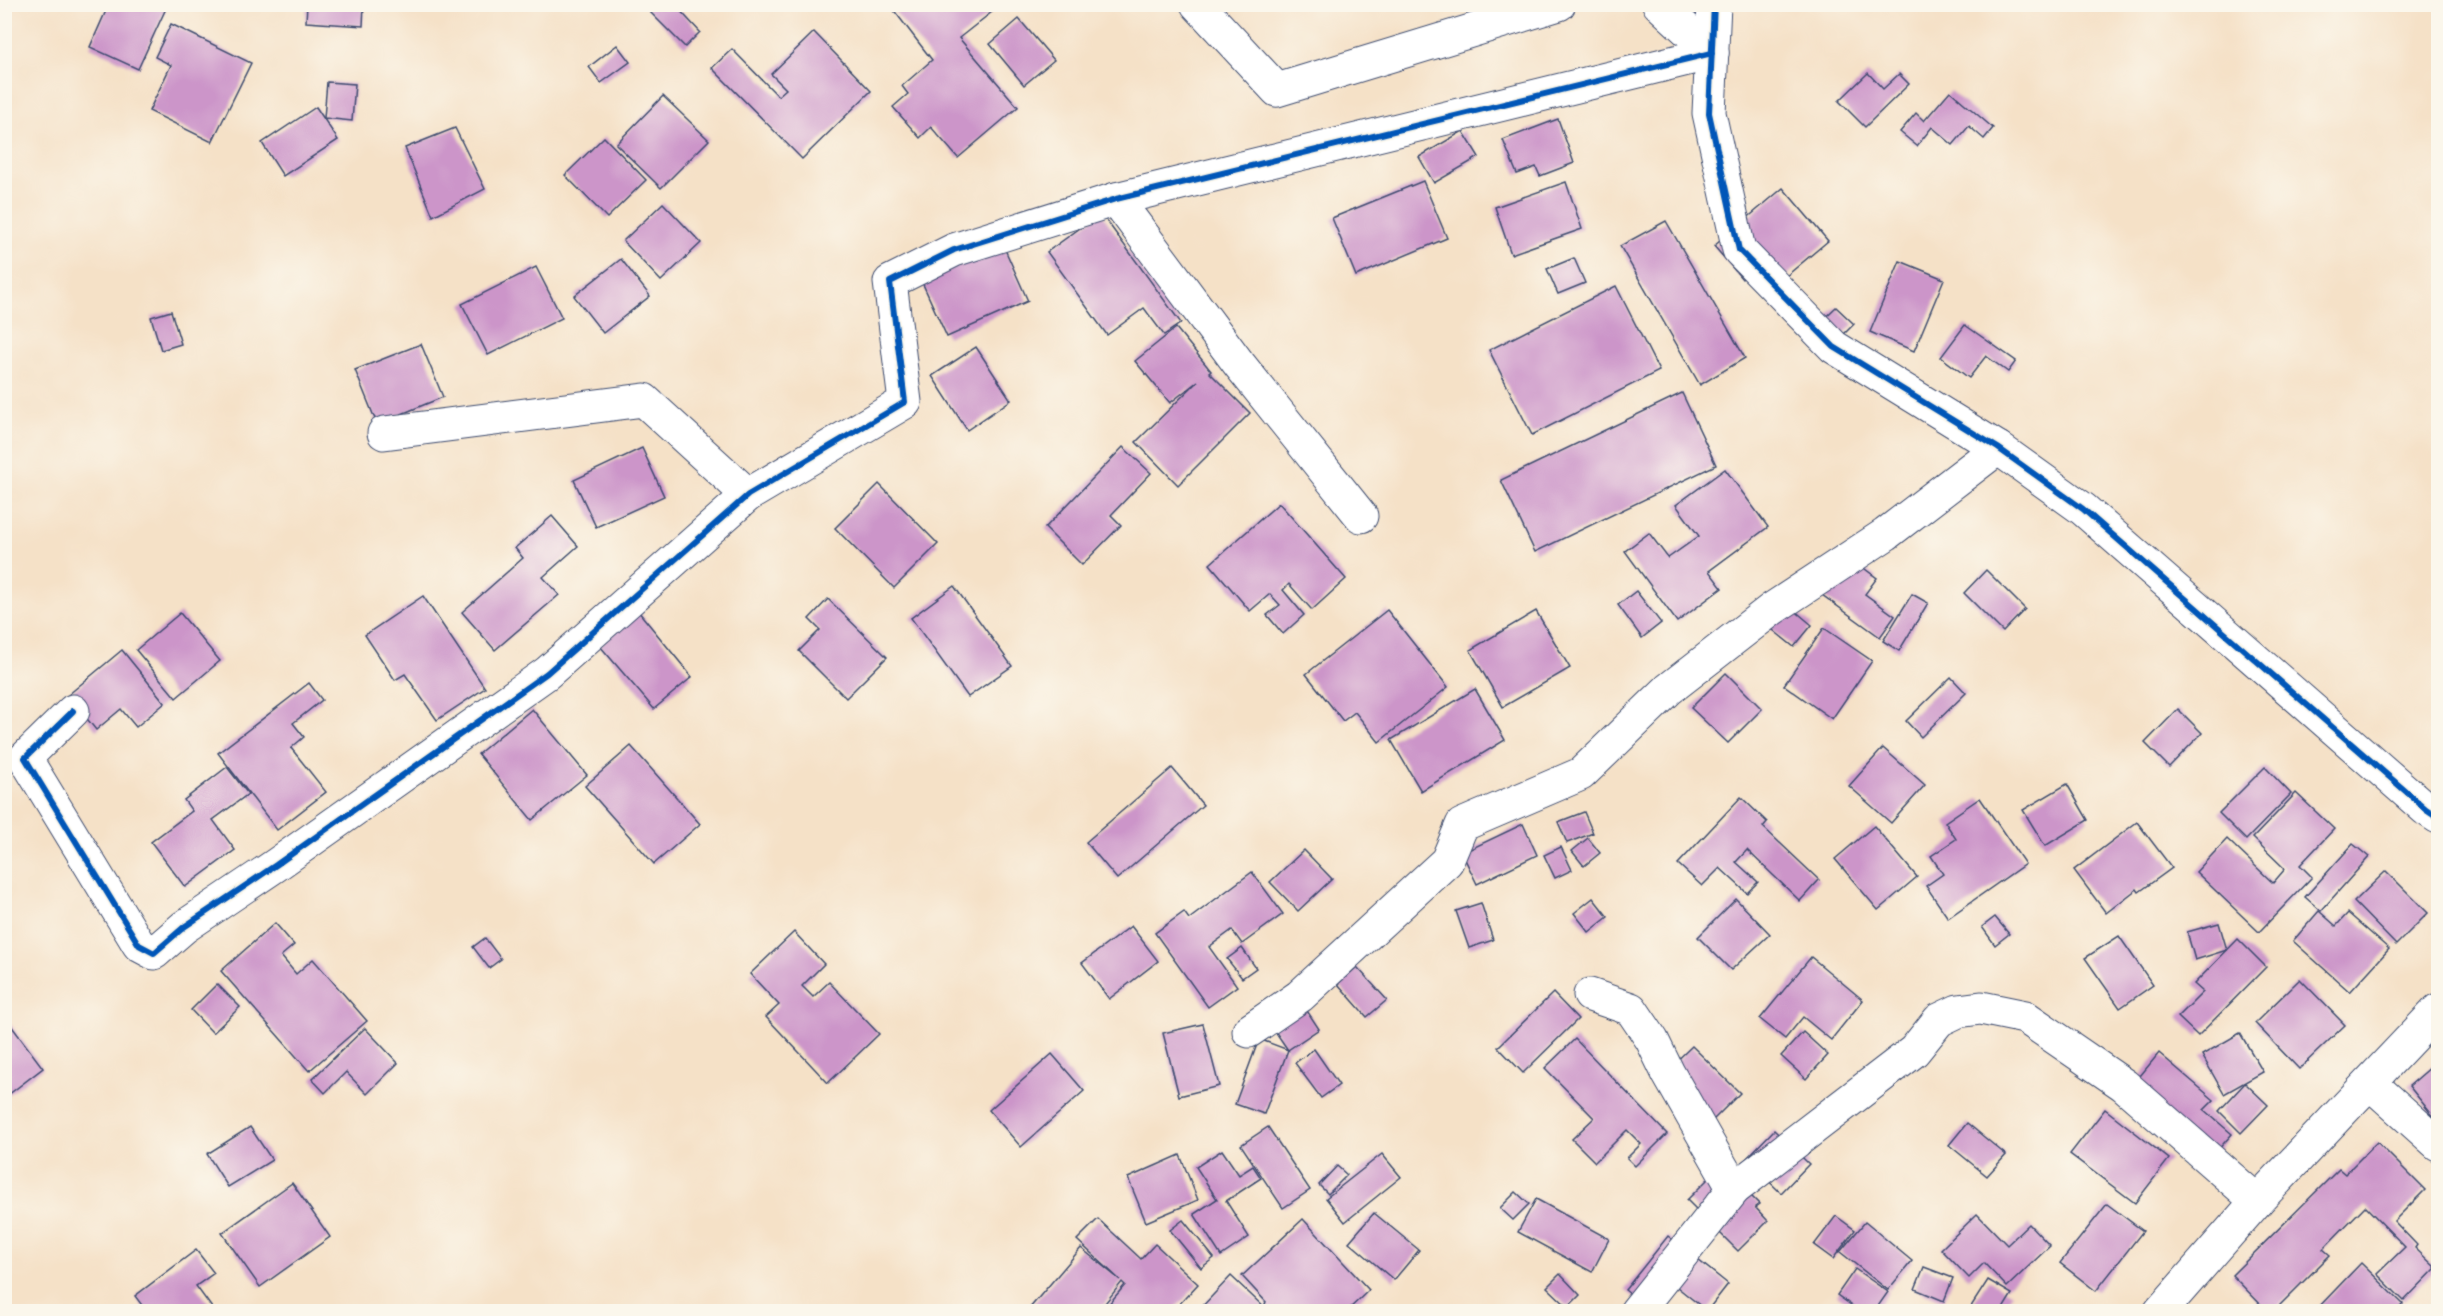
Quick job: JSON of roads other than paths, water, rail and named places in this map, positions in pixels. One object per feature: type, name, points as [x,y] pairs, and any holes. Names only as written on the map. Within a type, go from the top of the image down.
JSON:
[{"type":"street","points":[[1197,4],[1277,90],[1559,4]]},
{"type":"street","points":[[1659,4],[1712,54]]},
{"type":"street","points":[[1713,4],[1709,113],[1739,250],[1834,347],[1998,447],[2083,509],[2416,801],[2439,817]]},
{"type":"street","points":[[73,711],[25,758],[139,945],[154,953],[184,927],[276,866],[547,674],[748,495],[905,402],[890,282],[954,250],[1116,199],[1712,54]]},
{"type":"street","points":[[1116,199],[1239,364],[1361,516]]},
{"type":"street","points":[[384,433],[644,400],[748,495]]},
{"type":"street","points":[[1250,1031],[1300,996],[1447,861],[1462,825],[1581,774],[1669,689],[1772,609],[1886,534],[1998,447]]},
{"type":"street","points":[[1590,995],[1631,1009],[1652,1041],[1734,1189]]},
{"type":"street","points":[[1636,1311],[1734,1189],[1914,1051],[1939,1020],[1958,1011],[1981,1008],[2025,1017],[2124,1085],[2257,1201]]},
{"type":"street","points":[[2160,1311],[2257,1201],[2439,1010]]},
{"type":"street","points":[[2370,1083],[2439,1144]]}]
